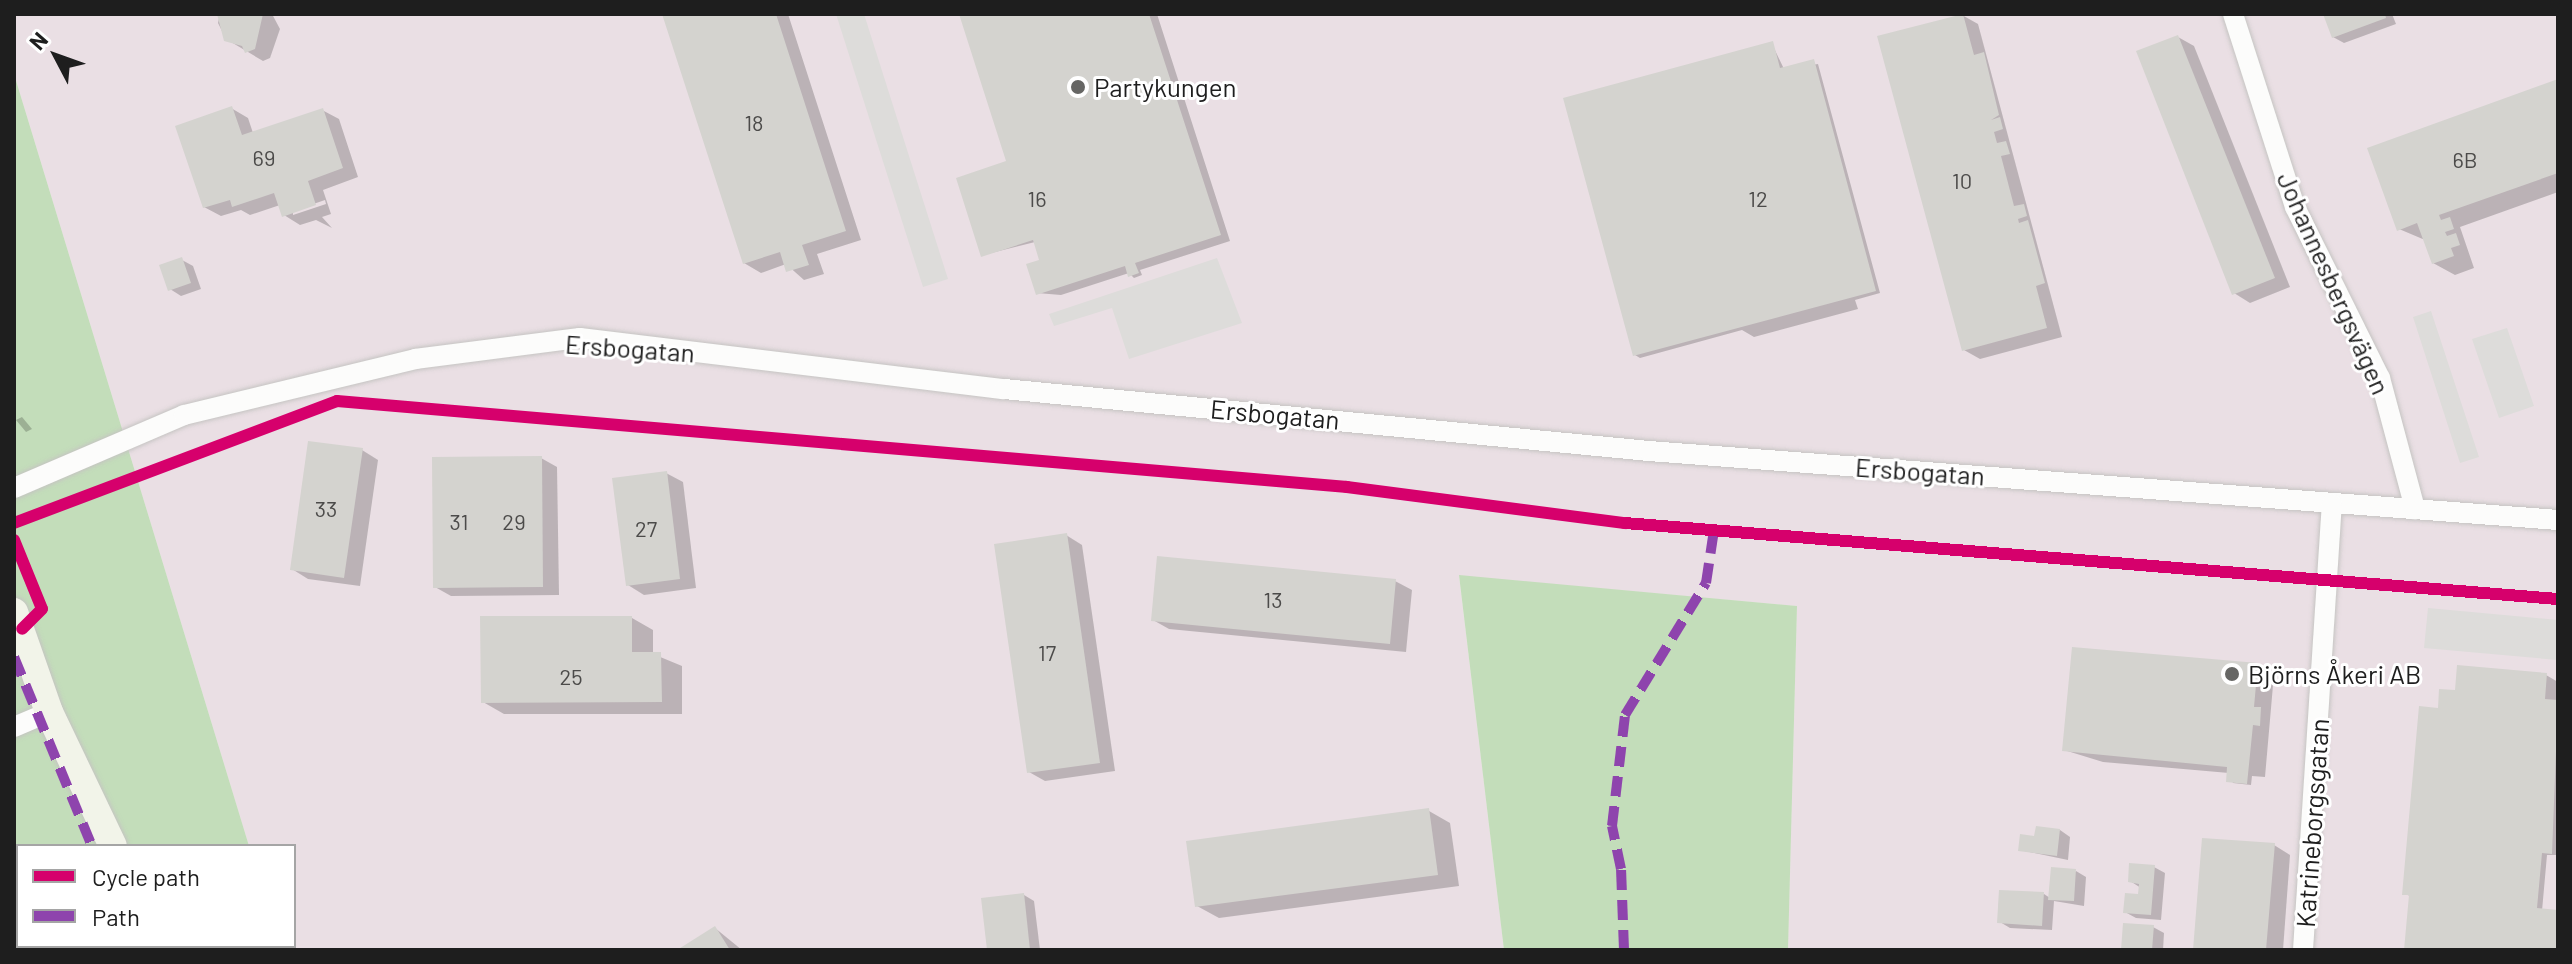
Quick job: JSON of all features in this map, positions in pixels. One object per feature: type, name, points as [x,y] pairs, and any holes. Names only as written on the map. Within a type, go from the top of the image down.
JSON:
[{"type":"street","name":"Johannesbergsvägen","points":[[2233,14],[2295,207],[2380,378],[2415,509]]},
{"type":"street","name":"Ersbogatan","points":[[14,488],[184,415],[415,359],[580,338],[1004,389],[1649,451],[2558,520]]},
{"type":"street","name":"Katrineborgsgatan","points":[[2303,950],[2332,504]]},
{"type":"street","points":[[14,612],[49,712],[112,844]]},
{"type":"street","points":[[14,727],[49,712]]},
{"type":"shaded area","points":[[14,14],[2558,14],[2558,950],[1788,950],[1797,606],[1459,576],[1504,950],[281,950],[296,948],[296,844],[248,844],[14,74]]},
{"type":"shaded area","points":[[836,14],[864,14],[948,279],[923,287]]},
{"type":"shaded area","points":[[1217,258],[1242,323],[1129,359],[1112,308],[1054,326],[1049,314]]},
{"type":"shaded area","points":[[2431,311],[2479,457],[2460,463],[2413,317]]},
{"type":"shaded area","points":[[2507,328],[2534,406],[2499,418],[2472,339]]},
{"type":"shaded area","points":[[2428,608],[2558,620],[2558,660],[2424,648]]},
{"type":"green space","points":[[14,74],[248,844],[16,844],[16,948],[281,950],[14,950]]},
{"type":"green space","points":[[1459,575],[1797,606],[1788,950],[1504,950]]},
{"type":"building","points":[[217,14],[263,14],[255,49],[245,53],[242,46],[224,41]]},
{"type":"building","points":[[662,14],[776,14],[846,231],[802,245],[809,265],[786,272],[780,252],[743,264]]},
{"type":"building","name":"Partykungen","points":[[959,14],[1149,14],[1221,235],[1135,263],[1139,273],[1128,277],[1125,266],[1036,295],[1026,264],[1039,260],[1033,240],[981,257],[956,178],[1006,161]]},
{"type":"building","points":[[1963,14],[1974,55],[1984,52],[1999,115],[1991,120],[2000,117],[2003,129],[1994,132],[1997,143],[2006,141],[2010,154],[2001,156],[2014,206],[2024,204],[2027,216],[2018,219],[2019,223],[2028,220],[2045,283],[2036,286],[2047,328],[1962,351],[1877,36]]},
{"type":"building","points":[[2323,14],[2385,14],[2386,18],[2332,38]]},
{"type":"building","points":[[2178,35],[2275,278],[2232,295],[2136,51]]},
{"type":"building","points":[[1773,41],[1780,68],[1814,59],[1876,291],[1633,356],[1563,98]]},
{"type":"building","points":[[2558,79],[2558,173],[2439,215],[2441,220],[2450,217],[2454,229],[2445,232],[2447,236],[2456,233],[2460,245],[2451,248],[2454,256],[2432,264],[2417,223],[2397,231],[2367,148]]},
{"type":"building","points":[[232,106],[242,135],[323,108],[343,168],[308,181],[316,205],[282,217],[274,193],[232,207],[230,200],[203,208],[175,126]]},
{"type":"building","points":[[182,257],[191,283],[168,291],[159,265]]},
{"type":"building","points":[[308,441],[363,448],[344,578],[290,570]]},
{"type":"building","points":[[542,456],[543,587],[433,588],[432,457]]},
{"type":"building","points":[[667,471],[680,579],[626,586],[612,478]]},
{"type":"building","points":[[1067,533],[1100,763],[1027,773],[994,544]]},
{"type":"building","points":[[1157,556],[1396,579],[1390,644],[1151,621]]},
{"type":"building","points":[[480,616],[632,616],[632,652],[661,652],[662,702],[481,703]]},
{"type":"building","points":[[2072,647],[2258,663],[2254,707],[2261,707],[2260,726],[2253,725],[2247,784],[2226,782],[2227,767],[2062,751]]},
{"type":"building","points":[[2457,665],[2547,673],[2545,699],[2558,700],[2552,854],[2542,853],[2537,908],[2558,910],[2558,950],[2404,950],[2409,895],[2402,895],[2419,706],[2438,708],[2439,689],[2455,690]]},
{"type":"building","points":[[1429,808],[1438,875],[1195,907],[1186,841]]},
{"type":"building","points":[[2036,826],[2060,829],[2057,856],[2018,851],[2020,834],[2034,836]]},
{"type":"building","points":[[2202,838],[2275,843],[2266,950],[2193,950]]},
{"type":"building","points":[[2129,863],[2155,865],[2151,915],[2123,913],[2125,893],[2138,894],[2139,884],[2128,882]]},
{"type":"building","points":[[2051,867],[2076,869],[2074,901],[2048,900]]},
{"type":"building","points":[[1999,890],[2044,892],[2042,926],[1997,923]]},
{"type":"building","points":[[1024,893],[1030,950],[987,950],[981,898]]},
{"type":"building","points":[[2123,923],[2154,925],[2152,950],[2121,950]]},
{"type":"building","points":[[715,926],[730,950],[677,950]]},
{"type":"marked path","points":[[1624,950],[1621,869],[1612,826],[1625,715],[1706,583],[1714,530]]},
{"type":"marked path","points":[[14,657],[91,844]]},
{"type":"cycle path","points":[[14,523],[337,401],[1347,487],[1625,523],[2558,599]]},
{"type":"cycle path","points":[[14,540],[42,609],[22,629]]},
{"type":"place","name":"Partykungen","points":[[1078,87]]},
{"type":"place","name":"Björns Åkeri AB","points":[[2232,674]]}]
